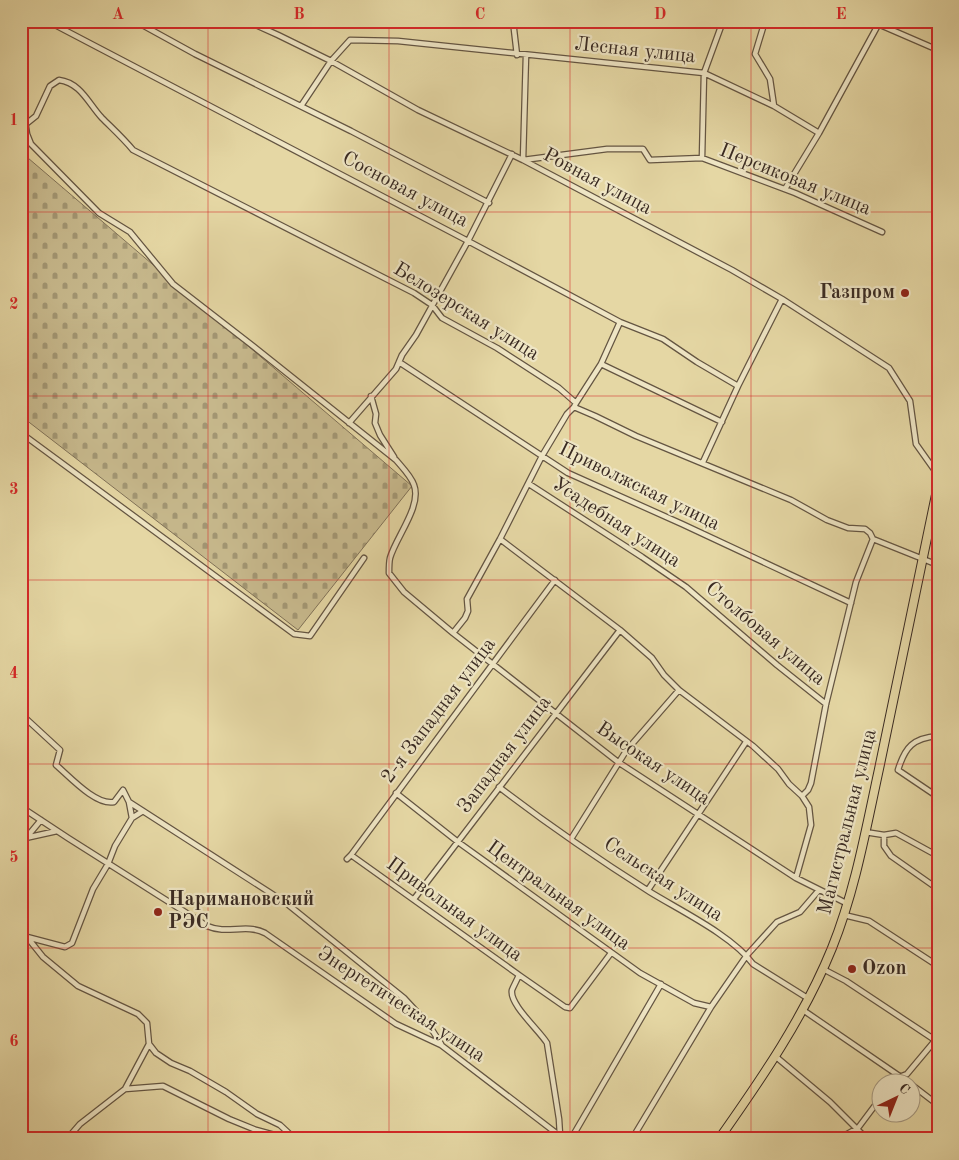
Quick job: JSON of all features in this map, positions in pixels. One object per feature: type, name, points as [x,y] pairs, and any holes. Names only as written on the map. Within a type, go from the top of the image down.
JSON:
[{"type":"highway","name":"Магистральная улица","points":[[719,1139],[775,1056],[803,1010],[823,969],[848,904],[865,832],[938,485]]},
{"type":"street","points":[[135,21],[195,54],[489,203]]},
{"type":"street","name":"Ровная улица","points":[[247,21],[331,61],[418,110],[512,154],[782,299],[889,368],[910,401],[916,444],[938,475]]},
{"type":"street","points":[[513,21],[517,54]]},
{"type":"street","points":[[702,158],[704,73],[723,21]]},
{"type":"street","points":[[765,21],[755,54],[770,79],[774,106]]},
{"type":"street","points":[[785,190],[819,133],[875,23],[938,50]]},
{"type":"street","name":"Сосновая улица","points":[[55,25],[620,322],[663,339],[738,386]]},
{"type":"street","name":"Лесная улица","points":[[331,61],[350,40],[398,41],[526,56],[704,73],[774,106],[819,133]]},
{"type":"street","points":[[523,160],[526,56]]},
{"type":"street","points":[[300,106],[331,61]]},
{"type":"street","name":"Белозерская улица","points":[[26,124],[36,116],[50,86],[59,80],[68,81],[82,92],[101,117],[133,150],[405,289],[432,305],[442,318],[498,348],[559,388],[575,405],[636,436],[703,462],[791,500],[827,520],[848,528],[868,530],[873,539],[938,565]]},
{"type":"street","points":[[21,95],[27,134],[31,144],[99,214],[130,232],[173,284],[396,460]]},
{"type":"street","name":"Персиковая улица","points":[[523,160],[607,148],[643,149],[650,160],[702,158],[785,190],[882,232]]},
{"type":"street","points":[[349,423],[396,369],[402,355],[416,335],[489,203],[512,154]]},
{"type":"street","points":[[703,462],[738,386],[782,299]]},
{"type":"street","points":[[453,633],[465,618],[468,612],[467,599],[542,456],[567,414],[575,405],[601,364],[620,322]]},
{"type":"street","name":"Приволжская улица","points":[[399,362],[568,473],[851,603]]},
{"type":"street","points":[[601,364],[722,422]]},
{"type":"street","points":[[371,396],[376,414],[375,423],[380,435],[396,460]]},
{"type":"street","points":[[21,433],[294,634],[310,636],[364,558]]},
{"type":"street","name":"Высокая улица","points":[[396,460],[414,485],[415,497],[390,558],[389,573],[404,592],[453,633],[618,762],[796,878],[848,904]]},
{"type":"street","name":"Усадебная улица","points":[[529,484],[642,556],[686,587]]},
{"type":"street","points":[[500,539],[620,630],[652,658],[664,675],[679,690],[753,746],[778,769],[788,784],[802,796],[809,807],[811,825],[796,878]]},
{"type":"street","points":[[802,796],[808,790],[811,782],[826,704],[856,582],[873,539]]},
{"type":"street","name":"2-я Западная улица","points":[[346,859],[351,855],[554,580]]},
{"type":"street","name":"Столбовая улица","points":[[686,587],[826,704]]},
{"type":"street","name":"Западная улица","points":[[414,899],[620,630]]},
{"type":"street","points":[[571,839],[633,741],[679,690]]},
{"type":"street","points":[[21,714],[60,750],[56,765],[69,778],[104,802],[114,802],[123,790],[129,802],[132,818]]},
{"type":"street","points":[[938,736],[924,738],[911,744],[902,757],[898,770],[938,797]]},
{"type":"street","points":[[648,890],[746,742]]},
{"type":"street","name":"Сельская улица","points":[[499,787],[531,812],[571,839],[648,890],[726,938],[747,955],[753,964],[809,999]]},
{"type":"street","name":"Центральная улица","points":[[396,793],[458,842],[640,973],[694,1003],[711,1007]]},
{"type":"street","points":[[129,802],[286,903],[404,998],[429,1025],[442,1045]]},
{"type":"street","name":"Энергетическая улица","points":[[21,807],[108,864],[215,929],[251,928],[265,933],[396,1024],[442,1045],[562,1137]]},
{"type":"street","points":[[21,937],[65,947],[72,943],[93,889],[108,864],[115,846],[132,818],[143,811]]},
{"type":"street","points":[[21,844],[23,839],[41,820]]},
{"type":"street","points":[[23,839],[57,831]]},
{"type":"street","points":[[865,832],[884,835],[896,833],[938,856]]},
{"type":"street","points":[[884,835],[884,846],[891,856],[938,889]]},
{"type":"street","name":"Привольная улица","points":[[351,855],[519,975],[512,991],[513,998],[521,1012],[547,1043],[562,1137]]},
{"type":"street","points":[[632,1139],[711,1007],[747,955],[777,922],[800,912],[819,890]]},
{"type":"street","points":[[844,915],[869,921],[938,966]]},
{"type":"street","points":[[27,937],[43,956],[78,986],[138,1014],[147,1023],[149,1044],[156,1053],[171,1063],[190,1070],[226,1092],[257,1114],[280,1126],[295,1139]]},
{"type":"street","points":[[519,975],[570,1008],[611,953]]},
{"type":"street","points":[[823,969],[846,981],[937,1039],[909,1072]]},
{"type":"street","points":[[571,1139],[661,984]]},
{"type":"street","points":[[803,1010],[893,1072]]},
{"type":"street","points":[[67,1139],[80,1124],[125,1089],[149,1044]]},
{"type":"street","points":[[775,1056],[830,1102],[867,1139]]},
{"type":"street","points":[[125,1089],[163,1086],[229,1119],[256,1130],[289,1139]]},
{"type":"street","points":[[922,1093],[938,1105]]},
{"type":"street","points":[[838,1139],[858,1128],[872,1109]]},
{"type":"green space","points":[[21,152],[412,486],[298,630],[21,416]]},
{"type":"place","name":"Газпром","points":[[905,293]]},
{"type":"place","name":"Наримановский РЭС","points":[[158,912]]},
{"type":"place","name":"Ozon","points":[[852,969]]}]
